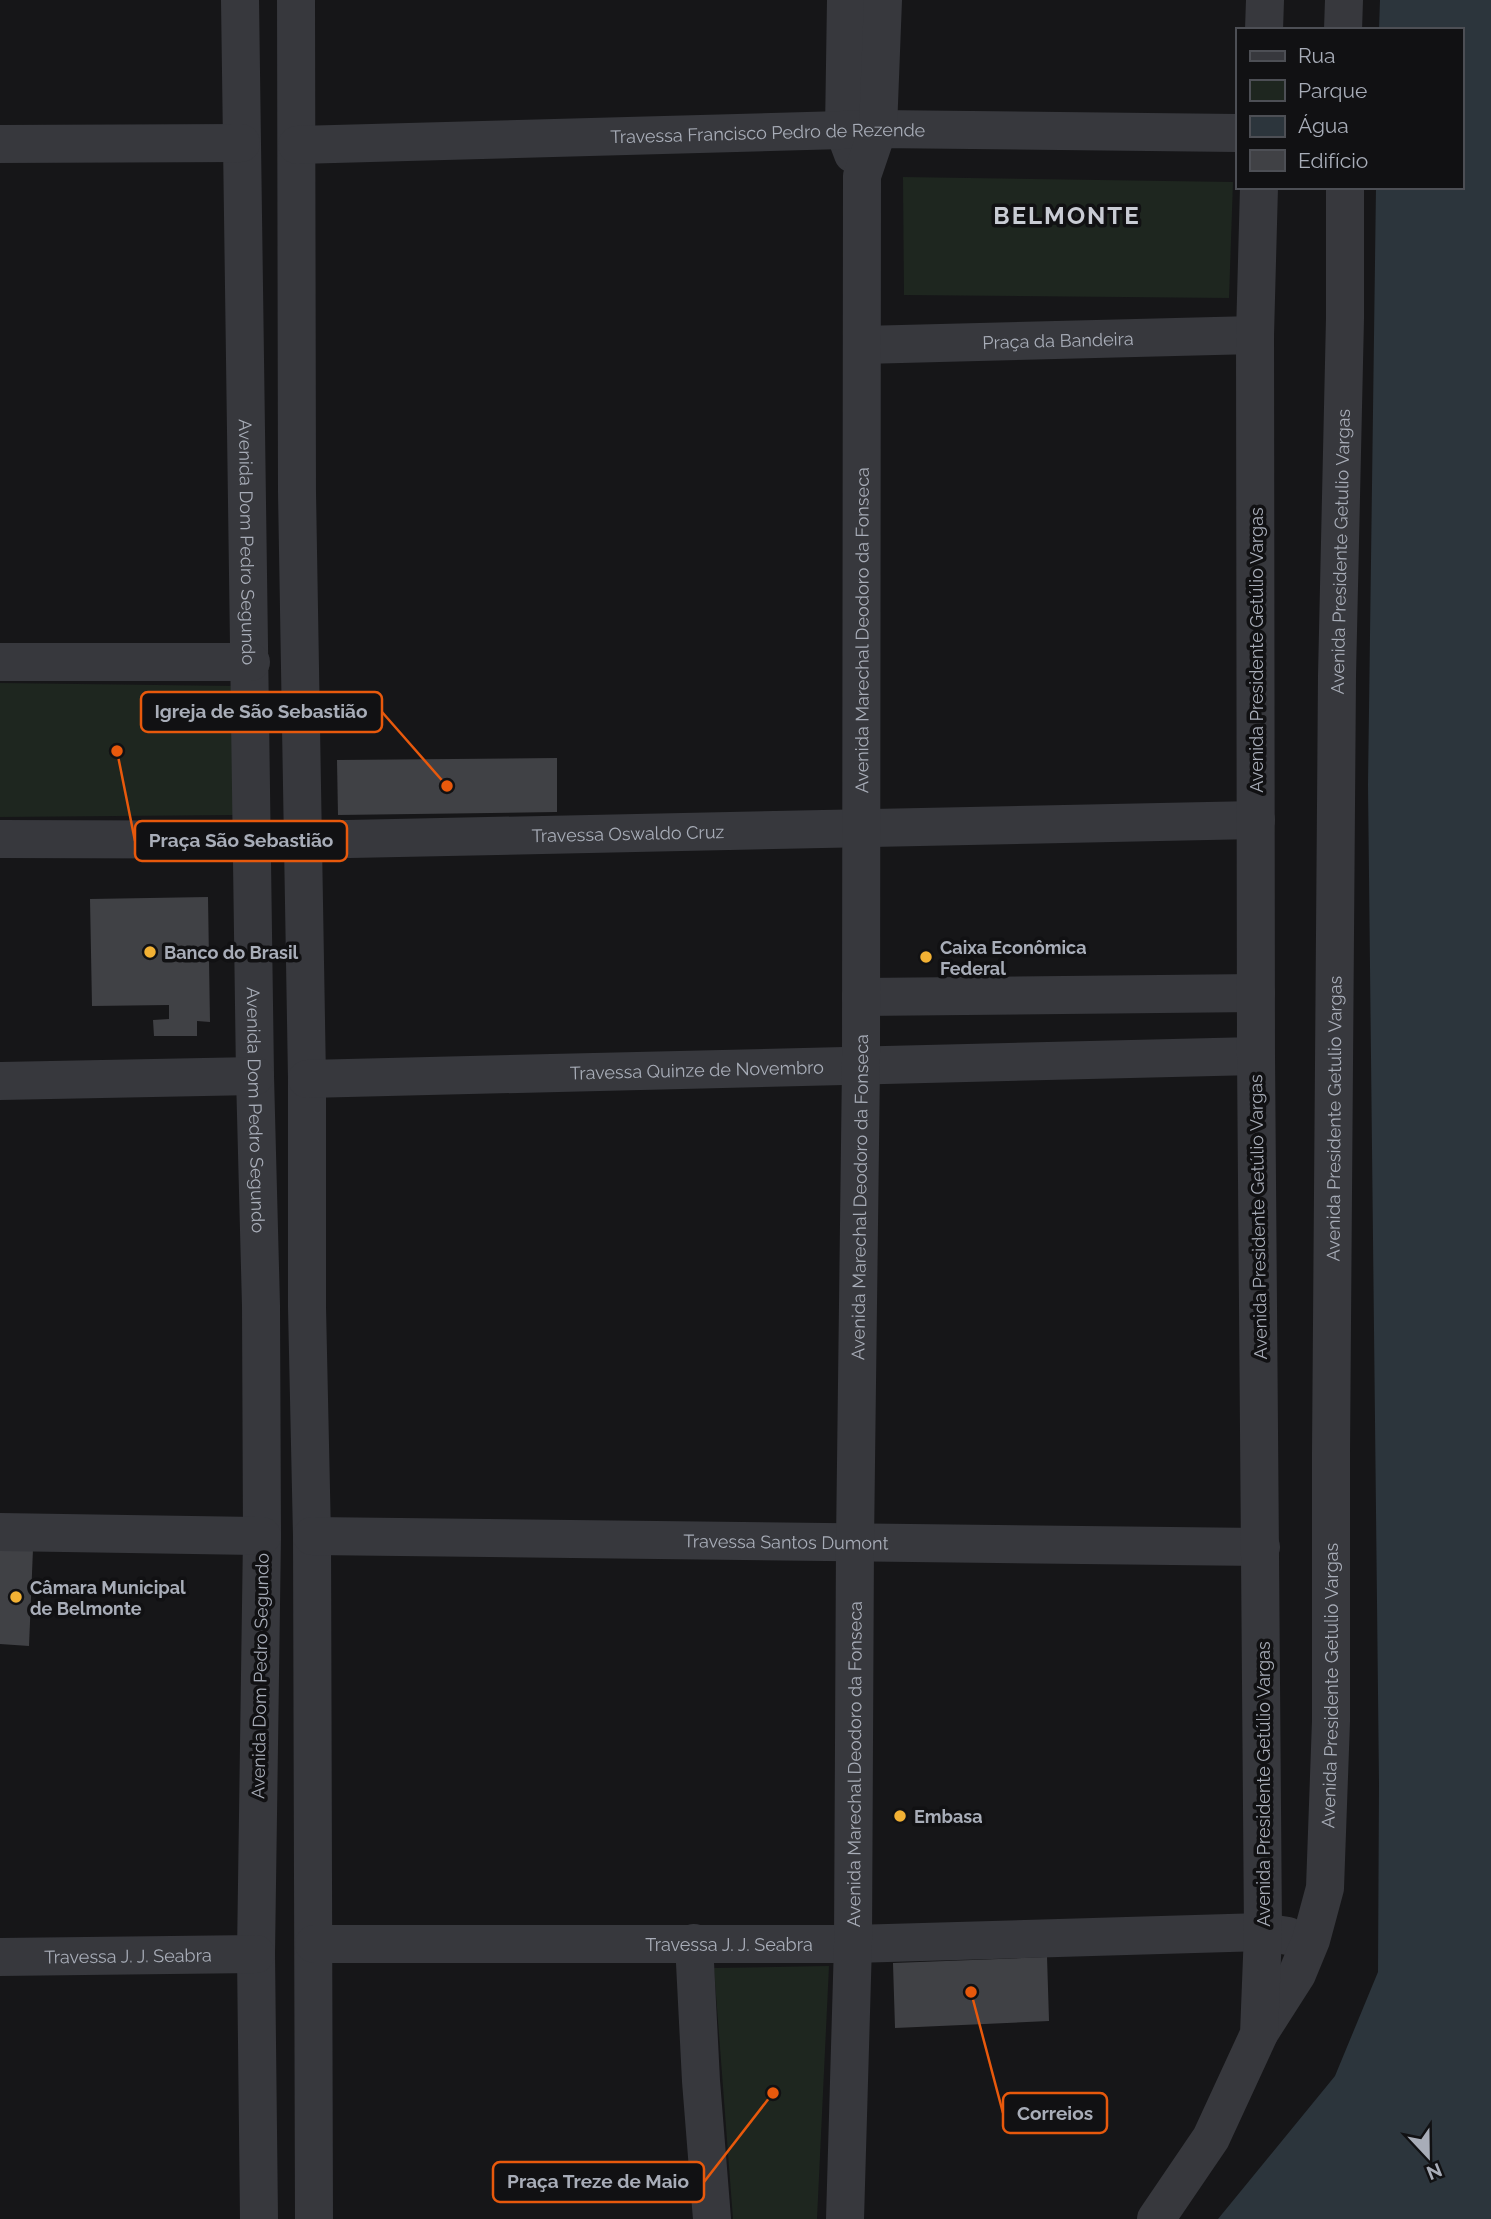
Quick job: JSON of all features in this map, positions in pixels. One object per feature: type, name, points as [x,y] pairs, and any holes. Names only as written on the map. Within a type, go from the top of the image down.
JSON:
[{"type":"street","name":"Avenida Dom Pedro Segundo","points":[[240,0],[255,1076],[261,1306],[262,1536],[256,1954],[259,2219]]},
{"type":"street","points":[[296,0],[297,492],[312,1536],[314,2219]]},
{"type":"street","points":[[846,0],[861,129]]},
{"type":"street","points":[[861,129],[883,0]]},
{"type":"street","points":[[1264,28],[1265,0]]},
{"type":"street","points":[[1343,0],[1343,28]]},
{"type":"street","name":"Travessa Francisco Pedro de Rezende","points":[[297,145],[861,129],[1236,133]]},
{"type":"street","name":"Avenida Marechal Deodoro da Fonseca","points":[[845,2219],[853,1944],[861,1065],[861,129]]},
{"type":"street","points":[[0,144],[241,143]]},
{"type":"street","name":"Avenida Presidente Getúlio Vargas","points":[[1156,2219],[1211,2138],[1259,2034],[1264,1931],[1256,1056],[1255,335],[1259,189]]},
{"type":"street","name":"Avenida Presidente Getulio Vargas","points":[[1259,2034],[1297,1975],[1311,1940],[1325,1888],[1331,1721],[1337,676],[1345,331],[1345,189]]},
{"type":"street","name":"Praça da Bandeira","points":[[862,345],[1255,335]]},
{"type":"street","points":[[246,492],[297,492]]},
{"type":"street","points":[[0,662],[251,662]]},
{"type":"street","name":"Travessa Oswaldo Cruz","points":[[0,839],[301,840],[1256,820]]},
{"type":"street","points":[[861,997],[1256,993]]},
{"type":"street","name":"Travessa Quinze de Novembro","points":[[307,1079],[1256,1056]]},
{"type":"street","points":[[0,1081],[255,1076]]},
{"type":"street","points":[[261,1306],[307,1307]]},
{"type":"street","points":[[0,1532],[262,1536]]},
{"type":"street","name":"Travessa Santos Dumont","points":[[312,1536],[1261,1547]]},
{"type":"street","points":[[259,1735],[312,1738]]},
{"type":"street","name":"Travessa J. J. Seabra","points":[[314,1944],[853,1944],[1264,1931],[1311,1940]]},
{"type":"street","points":[[694,1943],[712,2219]]},
{"type":"street","name":"Travessa J. J. Seabra","points":[[0,1957],[256,1954]]},
{"type":"green space","points":[[903,177],[1233,182],[1229,298],[904,295]]},
{"type":"green space","points":[[0,683],[236,686],[234,815],[0,817]]},
{"type":"green space","points":[[829,1966],[817,2219],[733,2219],[714,1968]]},
{"type":"water","points":[[1380,0],[1491,0],[1491,2219],[1218,2219],[1335,2076],[1378,1972],[1379,1784],[1368,785],[1376,189],[1463,189],[1463,28],[1379,28]]},
{"type":"building","points":[[557,758],[557,812],[338,815],[337,760]]},
{"type":"building","name":"Banco do Brasil","points":[[208,897],[210,1022],[197,1021],[197,1036],[154,1036],[153,1020],[169,1019],[169,1005],[92,1006],[90,899]]},
{"type":"building","name":"Câmara Municipal de Belmonte","points":[[0,1548],[33,1549],[29,1646],[0,1644]]},
{"type":"building","points":[[1047,1957],[1049,2021],[895,2028],[893,1963]]},
{"type":"place","name":"Praça São Sebastião","points":[[117,751]]},
{"type":"place","name":"Igreja de São Sebastião","points":[[447,786]]},
{"type":"place","name":"Banco do Brasil","points":[[150,952]]},
{"type":"place","name":"Caixa Econômica Federal","points":[[926,957]]},
{"type":"place","name":"Câmara Municipal de Belmonte","points":[[16,1597]]},
{"type":"place","name":"Embasa","points":[[900,1816]]},
{"type":"place","name":"Correios","points":[[971,1992]]},
{"type":"place","name":"Praça Treze de Maio","points":[[773,2093]]},
{"type":"district","name":"BELMONTE","points":[[1067,215]]}]
